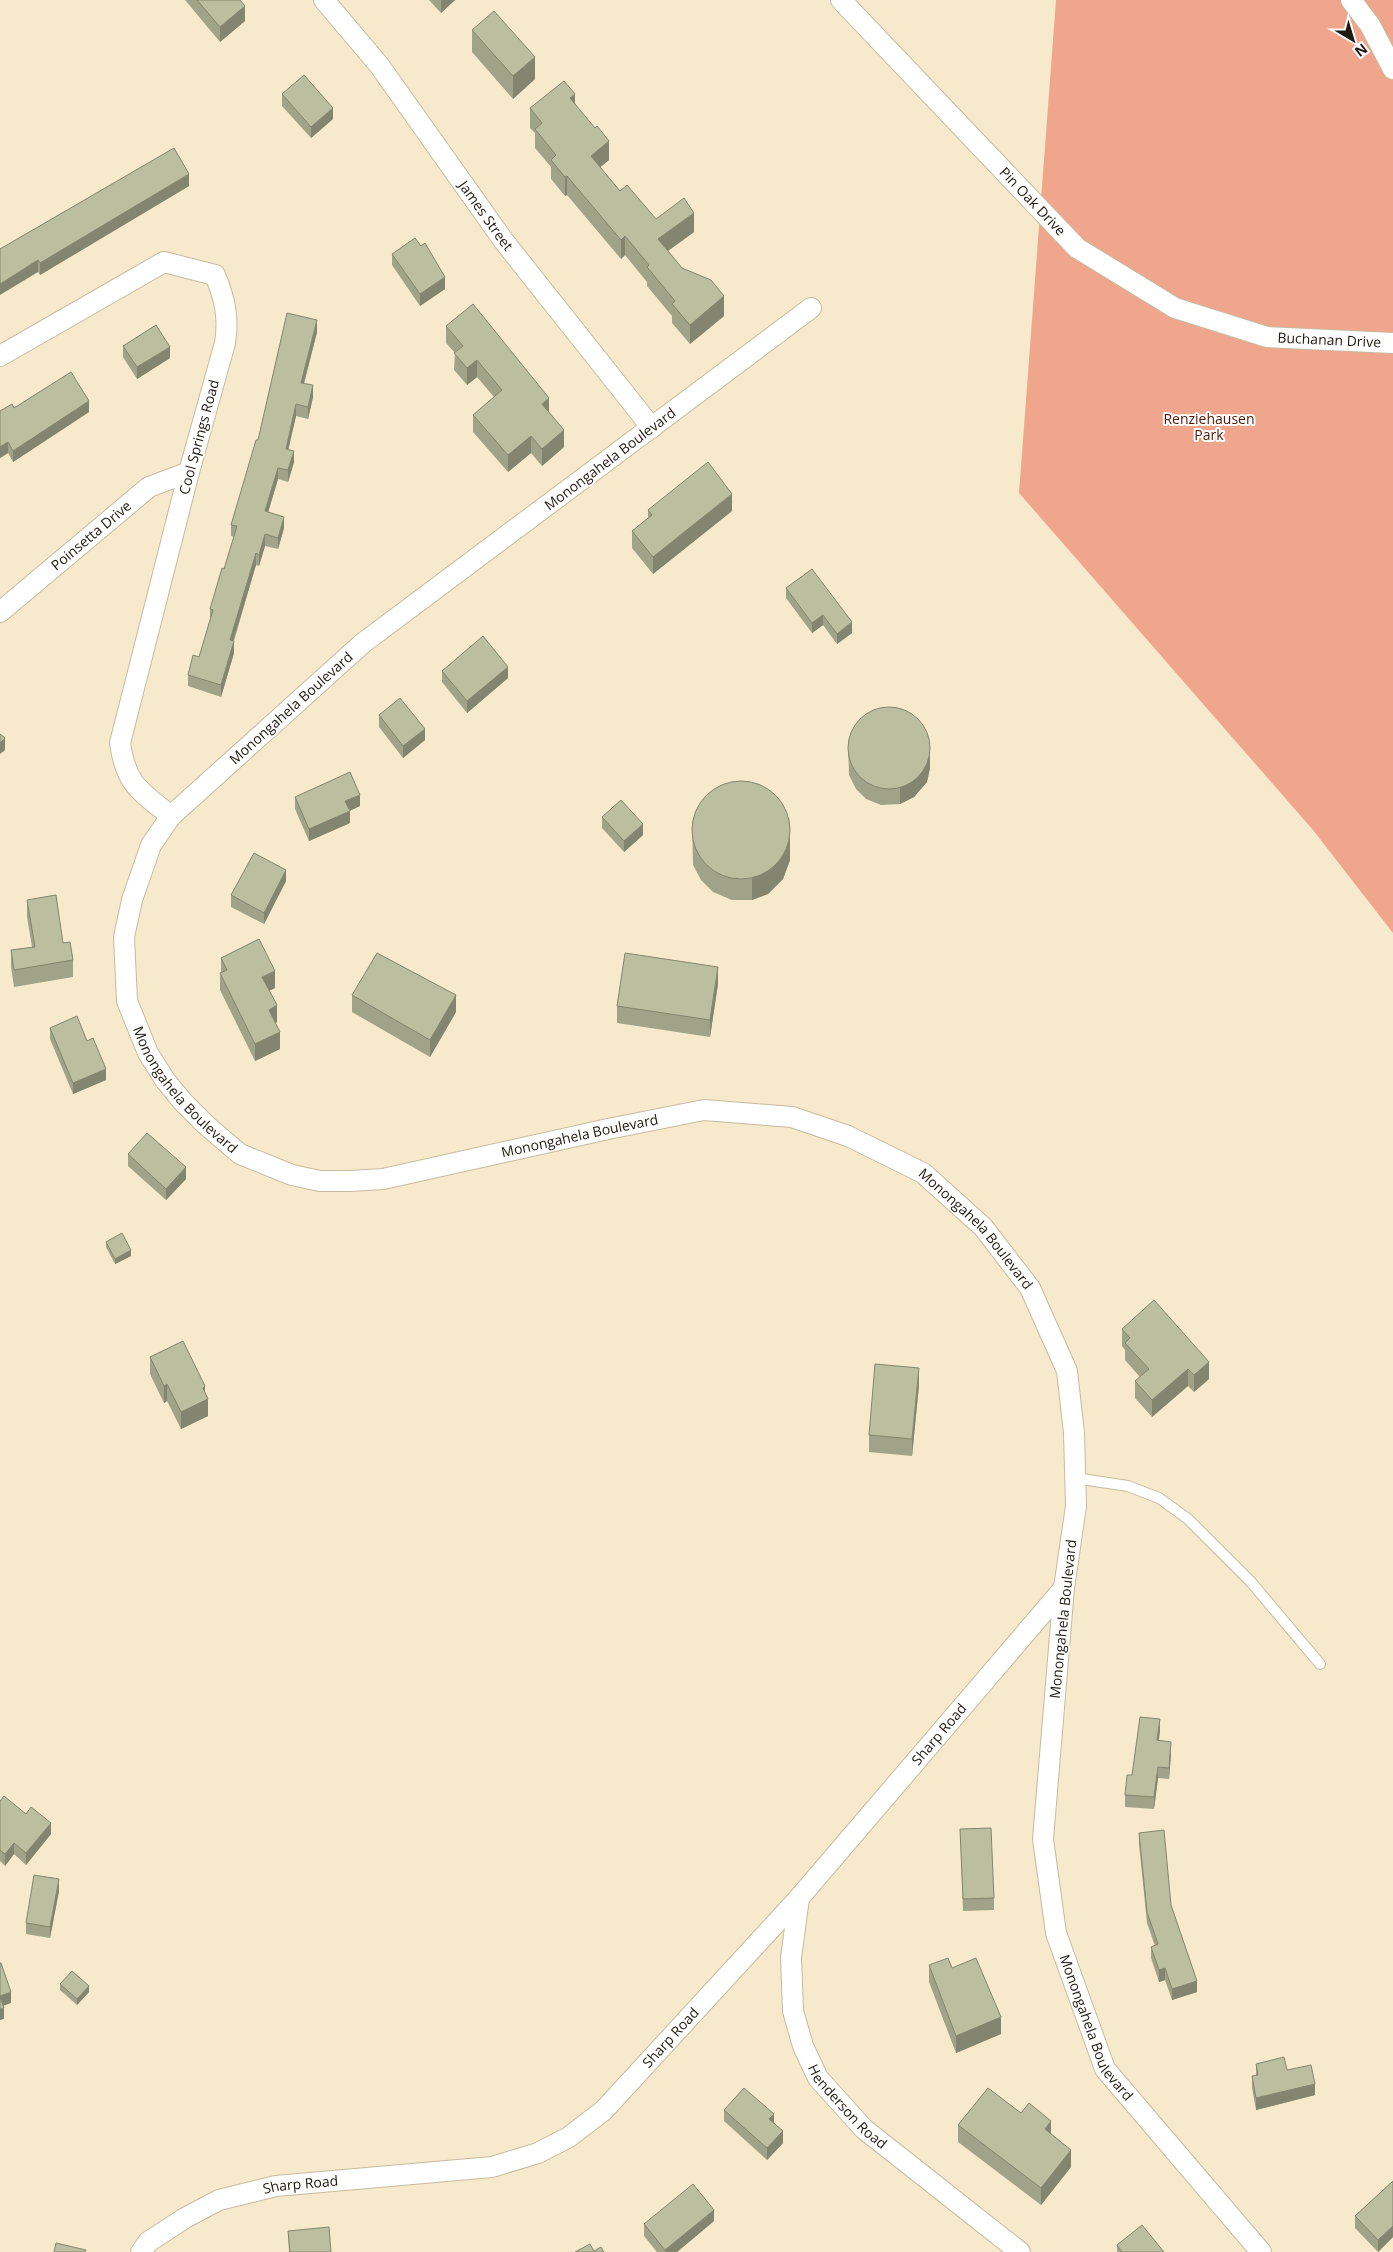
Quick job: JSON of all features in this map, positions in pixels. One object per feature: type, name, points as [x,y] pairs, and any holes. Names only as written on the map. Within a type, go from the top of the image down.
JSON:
[{"type":"street","name":"James Street","points":[[324,0],[379,65],[503,240],[652,428]]},
{"type":"street","name":"Pin Oak Drive","points":[[841,0],[1077,248],[1175,308],[1267,337]]},
{"type":"street","points":[[1351,0],[1370,25],[1393,69]]},
{"type":"street","name":"Cool Springs Road","points":[[0,356],[164,262],[215,275],[224,297],[228,323],[225,344],[189,472],[120,743],[124,766],[135,787],[170,816]]},
{"type":"street","name":"Monongahela Boulevard","points":[[811,308],[363,643],[170,816],[151,845],[132,900],[124,937],[128,1001],[148,1053],[165,1080],[183,1102],[240,1154],[292,1174],[320,1181],[383,1179],[608,1128],[704,1110],[792,1117],[848,1136],[923,1173],[983,1227],[1030,1288],[1067,1371],[1074,1433],[1076,1506],[1064,1588],[1043,1839],[1056,1933],[1105,2069],[1261,2252]]},
{"type":"street","name":"Buchanan Drive","points":[[1267,337],[1393,344]]},
{"type":"street","name":"Poinsetta Drive","points":[[0,612],[149,487],[189,472]]},
{"type":"street","name":"Sharp Road","points":[[141,2252],[148,2242],[185,2218],[220,2200],[276,2186],[492,2167],[538,2153],[569,2137],[604,2110],[799,1898],[1064,1588]]},
{"type":"street","name":"Henderson Road","points":[[799,1898],[791,1958],[793,2010],[803,2046],[818,2078],[864,2129],[1020,2252]]},
{"type":"lane","points":[[1075,1478],[1128,1486],[1159,1498],[1188,1519],[1251,1582],[1320,1664]]},
{"type":"green space","name":"Renziehausen Park","points":[[1056,0],[1393,0],[1393,933],[1313,830],[1019,493]]},
{"type":"building","points":[[197,0],[240,0],[245,6],[220,27]]},
{"type":"building","points":[[494,11],[535,57],[513,76],[472,30]]},
{"type":"building","points":[[304,75],[333,108],[311,127],[282,94]]},
{"type":"building","points":[[564,81],[575,94],[570,98],[595,128],[597,126],[609,141],[591,156],[620,191],[627,185],[656,219],[684,198],[694,213],[658,239],[682,268],[711,280],[724,296],[690,325],[672,304],[675,301],[647,267],[649,265],[625,236],[621,240],[567,176],[565,177],[551,160],[556,155],[535,129],[542,123],[530,108]]},
{"type":"building","points":[[174,148],[189,174],[40,263],[38,260],[0,284],[0,249]]},
{"type":"building","points":[[415,238],[421,246],[425,243],[445,277],[420,294],[392,254]]},
{"type":"building","points":[[473,304],[549,398],[542,404],[564,430],[542,449],[531,436],[508,455],[473,415],[502,390],[477,360],[467,368],[454,353],[463,346],[446,326]]},
{"type":"building","points":[[287,313],[317,320],[301,383],[313,385],[308,407],[296,404],[286,449],[294,451],[288,470],[278,468],[265,511],[284,517],[278,538],[265,534],[259,555],[256,553],[230,640],[234,641],[221,685],[188,675],[193,655],[199,657],[213,610],[210,609],[237,526],[231,525],[256,440],[258,440]]},
{"type":"building","points":[[156,325],[170,347],[137,367],[123,346]]},
{"type":"building","points":[[71,372],[89,401],[13,451],[8,442],[0,447],[0,411],[12,404],[14,408]]},
{"type":"building","points":[[708,462],[732,494],[653,557],[632,531],[652,515],[648,510]]},
{"type":"building","points":[[812,569],[852,622],[837,634],[823,615],[812,623],[786,588]]},
{"type":"building","points":[[483,636],[508,667],[467,701],[442,671]]},
{"type":"building","points":[[400,698],[425,729],[403,746],[379,715]]},
{"type":"building","points":[[889,707],[905,710],[918,719],[927,732],[930,748],[927,764],[918,777],[905,786],[889,789],[873,786],[860,777],[851,764],[848,748],[851,732],[860,719],[873,710]]},
{"type":"building","points":[[0,734],[5,738],[0,743]]},
{"type":"building","points":[[350,772],[360,795],[345,801],[350,811],[309,829],[295,797]]},
{"type":"building","points":[[741,781],[751,782],[768,789],[782,803],[789,820],[789,840],[782,857],[768,871],[751,878],[741,879],[731,878],[714,871],[700,857],[693,840],[692,830],[693,820],[700,803],[714,789],[731,782]]},
{"type":"building","points":[[621,800],[643,824],[624,841],[602,817]]},
{"type":"building","points":[[254,853],[286,870],[264,913],[231,895]]},
{"type":"building","points":[[56,895],[63,943],[70,942],[73,960],[14,970],[11,950],[35,947],[27,900]]},
{"type":"building","points":[[259,939],[275,971],[262,977],[277,1005],[269,1010],[280,1032],[255,1044],[220,973],[227,970],[221,958]]},
{"type":"building","points":[[377,953],[456,995],[430,1040],[352,995]]},
{"type":"building","points":[[625,953],[718,967],[710,1020],[617,1006]]},
{"type":"building","points":[[77,1016],[87,1041],[93,1038],[106,1069],[73,1083],[50,1028]]},
{"type":"building","points":[[147,1133],[186,1167],[166,1189],[128,1154]]},
{"type":"building","points":[[122,1233],[131,1250],[115,1259],[106,1242]]},
{"type":"building","points":[[1154,1300],[1209,1362],[1194,1375],[1188,1369],[1152,1400],[1135,1381],[1149,1369],[1125,1343],[1130,1338],[1122,1329]]},
{"type":"building","points":[[183,1341],[205,1386],[203,1388],[208,1399],[181,1412],[167,1384],[164,1386],[150,1357]]},
{"type":"building","points":[[875,1364],[919,1368],[912,1439],[869,1435]]},
{"type":"building","points":[[1140,1717],[1160,1719],[1157,1740],[1171,1742],[1169,1768],[1158,1767],[1154,1797],[1125,1795],[1127,1775],[1132,1775]]},
{"type":"building","points":[[4,1796],[26,1814],[31,1807],[51,1823],[26,1853],[14,1843],[5,1854],[0,1850],[0,1801]]},
{"type":"building","points":[[991,1828],[994,1898],[963,1899],[960,1829]]},
{"type":"building","points":[[1164,1830],[1171,1905],[1197,1981],[1172,1989],[1165,1968],[1159,1970],[1151,1947],[1158,1944],[1147,1912],[1139,1833]]},
{"type":"building","points":[[34,1875],[59,1879],[50,1927],[26,1923]]},
{"type":"building","points":[[948,1958],[952,1968],[976,1958],[1001,2017],[956,2036],[929,1965]]},
{"type":"building","points":[[0,1963],[11,1992],[0,1996]]},
{"type":"building","points":[[72,1971],[89,1986],[77,1999],[60,1984]]},
{"type":"building","points":[[0,1997],[4,2008],[0,2009]]},
{"type":"building","points":[[1284,2057],[1287,2070],[1311,2065],[1315,2084],[1256,2098],[1252,2076],[1258,2075],[1256,2064]]},
{"type":"building","points":[[744,2088],[774,2114],[769,2119],[783,2131],[767,2148],[724,2110]]},
{"type":"building","points":[[988,2088],[1021,2113],[1029,2103],[1051,2121],[1045,2129],[1071,2150],[1041,2188],[958,2125]]},
{"type":"building","points":[[1393,2181],[1393,2226],[1378,2240],[1355,2216]]},
{"type":"building","points":[[693,2184],[714,2210],[665,2250],[644,2224]]},
{"type":"building","points":[[1142,2225],[1164,2252],[1122,2252],[1117,2245]]},
{"type":"building","points":[[329,2227],[331,2252],[290,2252],[288,2231]]},
{"type":"building","points":[[56,2243],[86,2250],[85,2252],[54,2252]]},
{"type":"building","points":[[590,2244],[594,2251],[601,2247],[604,2252],[575,2252]]}]
